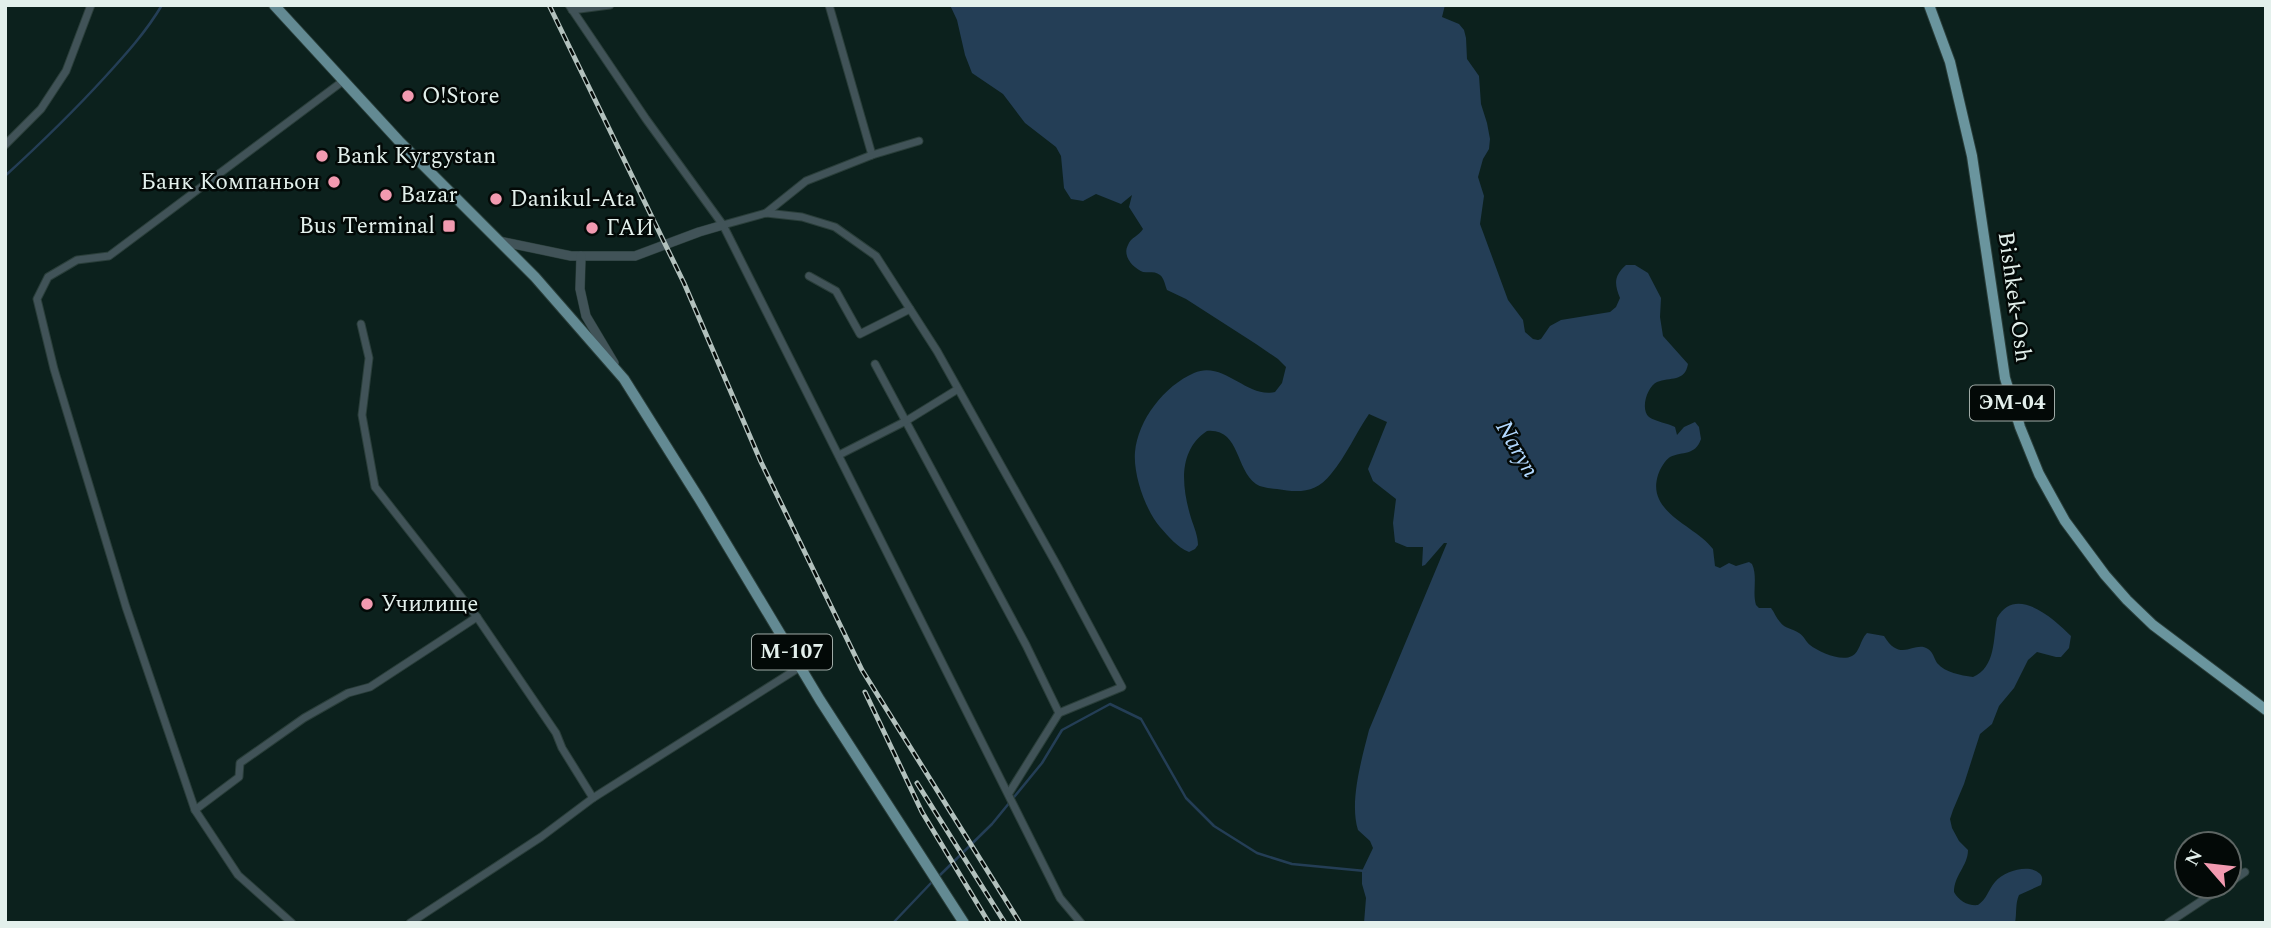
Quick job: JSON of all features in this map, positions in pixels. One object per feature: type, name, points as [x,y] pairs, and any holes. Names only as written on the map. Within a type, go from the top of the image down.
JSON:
[{"type":"highway","name":"Bishkek-Osh","points":[[1929,5],[1950,62],[1972,156],[2005,378],[2020,427],[2039,474],[2066,521],[2105,575],[2127,600],[2153,625],[2266,710]]},
{"type":"main road","name":"М-107","points":[[274,5],[398,141],[535,277],[624,379],[800,667],[964,923]]},
{"type":"street","points":[[7,140],[41,109],[66,71],[91,5]]},
{"type":"street","points":[[570,8],[610,5]]},
{"type":"street","points":[[829,5],[872,155]]},
{"type":"street","points":[[570,8],[723,225],[1060,898],[1081,923]]},
{"type":"street","points":[[292,923],[238,875],[195,810],[126,607],[54,369],[37,299],[48,277],[77,260],[109,256],[343,81]]},
{"type":"street","points":[[766,213],[806,181],[872,155],[919,141]]},
{"type":"street","points":[[499,241],[571,256],[635,256],[699,232],[766,213],[802,217],[835,227],[876,256],[958,389],[1122,687],[1059,713],[1009,793]]},
{"type":"street","points":[[581,256],[580,289],[586,316],[624,379]]},
{"type":"street","points":[[809,276],[835,291],[860,334],[910,309]]},
{"type":"street","points":[[360,324],[369,358],[362,415],[375,487],[477,617],[556,733],[562,748],[593,798]]},
{"type":"street","points":[[874,365],[1026,645],[1059,713]]},
{"type":"street","points":[[839,455],[906,421],[958,389]]},
{"type":"street","points":[[195,810],[239,777],[240,763],[304,719],[348,694],[370,687],[477,617]]},
{"type":"street","points":[[410,923],[541,837],[593,798],[800,667]]},
{"type":"street","points":[[2168,923],[2203,900]]},
{"type":"water","name":"Naryn","points":[[950,5],[1445,5],[1442,17],[1459,24],[1464,30],[1467,59],[1479,76],[1481,104],[1490,139],[1478,177],[1484,196],[1480,224],[1508,300],[1523,320],[1525,332],[1538,340],[1550,326],[1561,320],[1610,312],[1616,307],[1620,298],[1616,280],[1626,265],[1635,265],[1648,273],[1661,298],[1663,336],[1688,364],[1684,374],[1657,382],[1650,388],[1646,398],[1646,413],[1652,419],[1675,427],[1677,435],[1684,427],[1695,422],[1699,427],[1701,439],[1692,451],[1666,460],[1658,475],[1656,488],[1665,509],[1713,549],[1715,566],[1720,568],[1729,563],[1736,566],[1749,562],[1752,564],[1756,605],[1759,608],[1771,608],[1784,626],[1801,634],[1814,648],[1836,657],[1847,658],[1855,654],[1867,633],[1884,636],[1896,649],[1928,649],[1937,663],[1945,669],[1973,677],[1986,667],[1990,659],[1997,618],[2005,608],[2014,604],[2035,608],[2071,636],[2069,648],[2061,657],[2037,652],[2028,660],[2014,688],[1999,706],[1992,724],[1980,734],[1950,819],[1959,841],[1968,850],[1954,892],[1964,902],[1978,905],[1999,878],[2014,870],[2031,869],[2041,875],[2041,885],[2019,895],[2015,923],[1364,923],[1366,898],[1362,871],[1373,848],[1370,841],[1358,830],[1356,819],[1360,767],[1369,730],[1447,543],[1422,566],[1423,547],[1407,547],[1395,542],[1393,523],[1396,499],[1373,481],[1368,469],[1387,422],[1369,414],[1331,474],[1319,485],[1300,491],[1266,488],[1256,484],[1244,469],[1226,436],[1207,431],[1197,439],[1191,449],[1184,471],[1185,495],[1198,545],[1189,552],[1177,545],[1155,520],[1138,482],[1135,452],[1147,416],[1163,395],[1194,373],[1215,371],[1265,393],[1275,392],[1282,383],[1286,367],[1256,344],[1186,299],[1167,290],[1160,275],[1143,272],[1132,265],[1126,253],[1129,242],[1143,229],[1129,207],[1132,195],[1121,204],[1096,194],[1083,201],[1071,199],[1064,188],[1061,156],[1056,147],[1025,123],[1003,94],[972,73]]},
{"type":"waterway","points":[[5,176],[105,77],[142,34],[162,5]]},
{"type":"waterway","points":[[937,878],[992,824],[1042,763],[1062,730],[1110,704],[1141,719],[1186,798],[1214,826],[1257,853],[1292,864],[1365,871]]},
{"type":"waterway","points":[[893,923],[932,882]]},
{"type":"railway","points":[[549,5],[684,283],[761,462],[862,670],[1020,923]]},
{"type":"railway","points":[[865,692],[922,812],[989,923]]},
{"type":"railway","points":[[917,783],[1005,923]]},
{"type":"place","name":"O!Store","points":[[408,96]]},
{"type":"place","name":"Bank Kyrgystan","points":[[322,156]]},
{"type":"place","name":"Банк Компаньон","points":[[334,182]]},
{"type":"place","name":"Bazar","points":[[386,195]]},
{"type":"place","name":"Danikul-Ata","points":[[496,199]]},
{"type":"place","name":"Bus Terminal","points":[[449,226]]},
{"type":"place","name":"ГАИ","points":[[592,228]]},
{"type":"place","name":"Училище","points":[[367,604]]}]
